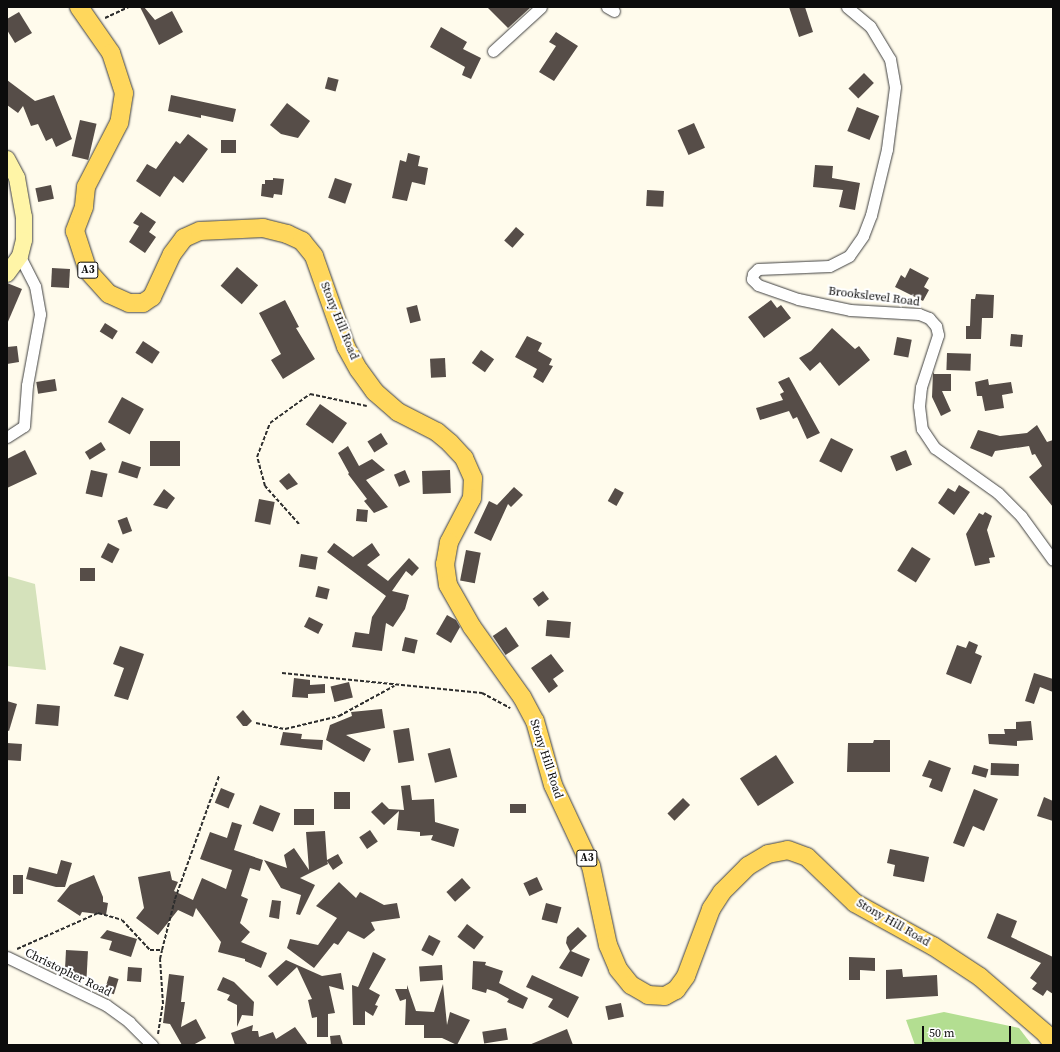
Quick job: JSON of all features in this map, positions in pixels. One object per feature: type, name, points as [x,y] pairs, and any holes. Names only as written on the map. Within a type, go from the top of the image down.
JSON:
[{"type":"main road","name":"A3","points":[[79,7],[90,26]]},
{"type":"main road","name":"Stony Hill Road","points":[[90,26],[111,53],[124,93],[119,123],[86,187],[84,207],[75,231],[88,271],[109,294],[128,303],[143,303],[152,296],[172,254],[184,238],[200,231],[263,228],[287,234],[302,241],[314,256],[346,347],[359,370],[375,392],[398,412],[437,432],[450,443],[464,458],[473,478],[472,498],[449,542],[445,564],[448,585],[472,628],[522,697],[535,721],[553,785],[591,866],[608,945],[618,969],[631,984],[648,994],[665,996],[676,990],[686,976],[711,909],[722,892],[748,866],[768,854],[788,850],[807,857],[855,903],[933,946],[980,977],[1045,1033],[1053,1044]]},
{"type":"main road","points":[[7,159],[17,178],[24,217],[24,240],[20,256],[7,274]]},
{"type":"street","points":[[493,51],[540,7]]},
{"type":"street","name":"Brookslevel Road","points":[[847,7],[870,26],[890,59],[895,87],[887,148],[871,215],[863,236],[849,256],[829,266],[758,269],[753,274],[752,279],[758,285],[798,299],[850,310],[919,314],[929,318],[936,326],[938,335],[921,387],[919,406],[922,429],[935,448],[998,493],[1021,516],[1053,560]]},
{"type":"street","points":[[7,437],[24,426],[27,385],[40,314],[35,286],[20,256]]},
{"type":"street","name":"Christopher Road","points":[[10,954],[106,1004],[155,1042]]},
{"type":"path","points":[[90,26],[129,7]]},
{"type":"path","points":[[299,524],[265,486],[257,457],[270,422],[310,394],[368,406]]},
{"type":"path","points":[[282,673],[395,686],[482,693],[515,710]]},
{"type":"path","points":[[256,723],[284,729],[339,716],[395,686]]},
{"type":"path","points":[[155,1042],[163,1004],[160,959],[162,950],[177,892],[219,776]]},
{"type":"path","points":[[10,954],[98,914],[122,920],[150,950],[162,950]]},
{"type":"green space","points":[[7,576],[35,584],[46,670],[7,666]]},
{"type":"green space","points":[[944,1012],[1019,1028],[1032,1045],[915,1045],[906,1020]]},
{"type":"building","points":[[140,7],[144,7],[155,20],[172,11],[183,32],[159,45]]},
{"type":"building","points":[[487,7],[531,7],[508,28]]},
{"type":"building","points":[[789,7],[805,7],[813,32],[799,37]]},
{"type":"building","points":[[19,12],[32,33],[15,43],[7,30],[7,19]]},
{"type":"building","points":[[441,27],[467,42],[463,49],[481,58],[471,79],[462,75],[465,67],[430,47]]},
{"type":"building","points":[[556,32],[578,46],[554,81],[539,72],[556,46],[549,42]]},
{"type":"building","points":[[864,73],[874,83],[858,98],[848,89]]},
{"type":"building","points":[[328,77],[339,80],[336,91],[325,89]]},
{"type":"building","points":[[7,80],[35,101],[54,95],[72,139],[56,147],[52,138],[46,141],[38,124],[31,126],[23,106],[18,113],[7,105]]},
{"type":"building","points":[[171,95],[236,109],[233,122],[201,115],[201,118],[168,111]]},
{"type":"building","points":[[287,103],[310,121],[298,138],[281,134],[270,125]]},
{"type":"building","points":[[857,107],[879,116],[870,140],[847,131]]},
{"type":"building","points":[[80,120],[97,124],[88,160],[72,156]]},
{"type":"building","points":[[694,123],[705,148],[689,155],[678,130]]},
{"type":"building","points":[[188,134],[208,149],[183,183],[174,176],[160,197],[136,181],[147,164],[156,169],[176,141],[180,144]]},
{"type":"building","points":[[221,140],[236,140],[236,153],[221,153]]},
{"type":"building","points":[[408,153],[420,156],[418,166],[428,168],[425,185],[412,182],[407,201],[392,198],[400,160],[406,162]]},
{"type":"building","points":[[815,165],[833,166],[832,178],[860,183],[855,210],[839,207],[843,190],[813,187]]},
{"type":"building","points":[[273,178],[284,179],[282,195],[274,194],[273,198],[261,196],[262,184],[265,184],[265,180],[273,180]]},
{"type":"building","points":[[335,178],[352,184],[345,204],[328,198]]},
{"type":"building","points":[[51,185],[54,199],[38,202],[35,188]]},
{"type":"building","points":[[647,190],[664,191],[663,207],[646,206]]},
{"type":"building","points":[[141,212],[156,222],[149,232],[156,237],[145,253],[129,242],[139,226],[133,223]]},
{"type":"building","points":[[516,227],[524,234],[512,248],[504,241]]},
{"type":"building","points":[[237,267],[258,285],[242,304],[221,286]]},
{"type":"building","points":[[52,268],[70,269],[69,288],[51,287]]},
{"type":"building","points":[[910,268],[929,278],[924,287],[929,290],[923,301],[895,287],[901,275],[905,278]]},
{"type":"building","points":[[7,283],[22,289],[7,324]]},
{"type":"building","points":[[976,294],[994,295],[993,318],[982,318],[981,339],[966,339],[966,326],[970,326],[971,299],[975,299]]},
{"type":"building","points":[[285,300],[299,327],[296,328],[315,359],[283,379],[271,360],[281,354],[259,313]]},
{"type":"building","points":[[771,300],[777,308],[781,305],[791,318],[764,338],[748,317]]},
{"type":"building","points":[[417,305],[421,321],[410,323],[406,308]]},
{"type":"building","points":[[105,323],[118,331],[112,339],[100,331]]},
{"type":"building","points":[[832,328],[855,349],[859,346],[870,360],[839,386],[820,362],[810,371],[799,358],[811,351]]},
{"type":"building","points":[[1011,334],[1023,335],[1022,347],[1010,346]]},
{"type":"building","points":[[527,336],[542,343],[538,351],[552,359],[549,365],[553,366],[543,383],[533,377],[537,369],[515,357]]},
{"type":"building","points":[[897,337],[912,340],[908,358],[894,355]]},
{"type":"building","points":[[143,341],[160,352],[152,364],[135,353]]},
{"type":"building","points":[[17,346],[19,362],[7,364],[7,347]]},
{"type":"building","points":[[481,350],[494,359],[485,372],[472,363]]},
{"type":"building","points":[[947,353],[971,354],[970,371],[946,370]]},
{"type":"building","points":[[445,358],[446,377],[431,378],[430,359]]},
{"type":"building","points":[[933,372],[934,374],[951,374],[951,391],[942,391],[951,411],[941,416],[932,397]]},
{"type":"building","points":[[789,377],[820,433],[807,439],[797,417],[793,419],[789,411],[760,420],[756,408],[783,400],[780,394],[784,392],[778,382]]},
{"type":"building","points":[[55,379],[57,391],[38,394],[36,382]]},
{"type":"building","points":[[988,379],[989,385],[1011,382],[1013,393],[1002,395],[1004,408],[985,411],[982,396],[977,396],[975,382]]},
{"type":"building","points":[[122,397],[144,409],[130,434],[108,422]]},
{"type":"building","points":[[320,404],[347,423],[333,443],[306,424]]},
{"type":"building","points":[[1037,425],[1047,442],[1053,440],[1053,507],[1029,477],[1042,466],[1035,454],[1032,455],[1029,446],[995,451],[992,457],[970,448],[978,430],[1000,436],[1027,433]]},
{"type":"building","points":[[381,433],[388,444],[374,453],[367,441]]},
{"type":"building","points":[[831,438],[853,449],[841,473],[819,461]]},
{"type":"building","points":[[150,441],[180,441],[180,466],[150,466]]},
{"type":"building","points":[[101,442],[106,450],[90,460],[85,452]]},
{"type":"building","points":[[348,446],[359,466],[372,459],[385,470],[366,480],[388,507],[374,513],[364,501],[367,499],[348,474],[349,473],[338,453]]},
{"type":"building","points":[[25,450],[37,474],[7,488],[7,459]]},
{"type":"building","points":[[906,450],[912,465],[896,471],[890,456]]},
{"type":"building","points":[[122,461],[141,467],[137,479],[118,472]]},
{"type":"building","points":[[91,470],[108,474],[102,497],[86,493]]},
{"type":"building","points":[[405,470],[410,482],[399,487],[394,475]]},
{"type":"building","points":[[450,470],[451,493],[423,494],[422,471]]},
{"type":"building","points":[[289,473],[298,484],[287,490],[279,481]]},
{"type":"building","points":[[959,485],[970,492],[954,515],[938,503],[948,488],[955,492]]},
{"type":"building","points":[[514,487],[523,495],[511,507],[508,504],[491,541],[474,533],[489,501],[497,505]]},
{"type":"building","points":[[615,488],[624,493],[616,506],[608,501]]},
{"type":"building","points":[[164,489],[175,498],[167,509],[153,505]]},
{"type":"building","points":[[259,499],[275,502],[270,525],[255,522]]},
{"type":"building","points":[[357,509],[368,510],[367,522],[356,521]]},
{"type":"building","points":[[985,512],[992,516],[987,530],[995,557],[989,558],[990,563],[975,566],[966,534],[979,513],[983,515]]},
{"type":"building","points":[[127,517],[132,531],[123,535],[118,520]]},
{"type":"building","points":[[108,543],[120,549],[112,563],[101,557]]},
{"type":"building","points":[[334,543],[353,557],[372,543],[380,555],[367,565],[388,581],[409,558],[419,568],[412,576],[406,571],[392,591],[409,595],[405,609],[393,627],[386,623],[382,651],[352,647],[355,632],[369,634],[372,617],[386,596],[327,552]]},
{"type":"building","points":[[912,547],[931,559],[916,582],[897,571]]},
{"type":"building","points":[[466,550],[481,553],[475,583],[460,580]]},
{"type":"building","points":[[301,554],[318,557],[315,570],[299,567]]},
{"type":"building","points":[[80,568],[95,568],[95,581],[80,581]]},
{"type":"building","points":[[318,586],[330,589],[327,600],[315,597]]},
{"type":"building","points":[[543,591],[549,599],[539,607],[533,599]]},
{"type":"building","points":[[447,615],[456,620],[460,627],[451,643],[436,634]]},
{"type":"building","points":[[309,617],[323,624],[318,634],[304,627]]},
{"type":"building","points":[[547,620],[571,622],[570,638],[546,636]]},
{"type":"building","points":[[506,627],[519,646],[506,655],[493,636]]},
{"type":"building","points":[[405,637],[418,640],[415,654],[402,651]]},
{"type":"building","points":[[969,641],[978,645],[975,653],[982,656],[971,684],[946,674],[957,645],[966,648]]},
{"type":"building","points":[[120,646],[144,654],[128,700],[114,696],[124,668],[113,664]]},
{"type":"building","points":[[551,654],[564,671],[553,679],[558,686],[549,693],[531,668]]},
{"type":"building","points":[[1034,673],[1053,679],[1053,692],[1040,687],[1034,704],[1025,701]]},
{"type":"building","points":[[294,678],[310,680],[310,685],[325,684],[325,693],[308,694],[308,698],[292,697]]},
{"type":"building","points":[[349,682],[353,698],[334,702],[331,687]]},
{"type":"building","points":[[7,701],[17,704],[9,731],[7,730]]},
{"type":"building","points":[[37,704],[60,706],[58,726],[35,724]]},
{"type":"building","points":[[382,709],[385,728],[346,735],[371,749],[364,762],[326,740],[330,725],[352,716],[351,712]]},
{"type":"building","points":[[243,710],[252,721],[247,726],[243,726],[236,717]]},
{"type":"building","points":[[1031,721],[1033,740],[1017,741],[1017,746],[989,744],[988,734],[1005,734],[1004,729],[1016,729],[1016,722]]},
{"type":"building","points":[[409,728],[414,761],[398,763],[393,731]]},
{"type":"building","points":[[283,732],[302,734],[301,739],[323,740],[322,750],[280,745]]},
{"type":"building","points":[[874,740],[890,740],[890,772],[847,772],[848,743],[873,743]]},
{"type":"building","points":[[7,743],[22,744],[21,761],[7,760]]},
{"type":"building","points":[[450,748],[457,777],[435,783],[428,754]]},
{"type":"building","points":[[776,755],[794,783],[758,806],[740,778]]},
{"type":"building","points":[[929,760],[951,768],[942,792],[929,787],[932,779],[922,776]]},
{"type":"building","points":[[991,763],[1019,764],[1019,776],[991,775]]},
{"type":"building","points":[[974,765],[988,769],[986,778],[972,774]]},
{"type":"building","points":[[410,785],[412,800],[434,799],[435,822],[459,829],[454,847],[431,840],[433,835],[420,836],[420,832],[397,830],[399,811],[384,825],[371,812],[382,802],[389,809],[404,810],[401,786]]},
{"type":"building","points":[[221,788],[235,794],[229,809],[215,803]]},
{"type":"building","points":[[974,789],[998,799],[984,831],[973,826],[964,847],[953,843]]},
{"type":"building","points":[[334,792],[350,792],[350,809],[334,809]]},
{"type":"building","points":[[1044,797],[1053,801],[1053,821],[1037,816]]},
{"type":"building","points":[[683,798],[690,805],[675,821],[667,814]]},
{"type":"building","points":[[510,804],[526,804],[526,813],[510,813]]},
{"type":"building","points":[[260,805],[280,813],[273,832],[253,824]]},
{"type":"building","points":[[294,809],[314,809],[314,825],[294,825]]},
{"type":"building","points":[[232,822],[242,825],[234,850],[263,860],[260,871],[250,868],[241,896],[248,899],[240,923],[250,932],[241,942],[267,953],[261,968],[245,961],[245,959],[218,952],[221,942],[196,908],[193,917],[178,910],[158,935],[136,918],[144,908],[138,877],[170,871],[172,880],[178,882],[174,891],[193,900],[202,878],[226,889],[232,870],[200,859],[210,832],[227,838]]},
{"type":"building","points":[[370,830],[378,842],[367,849],[359,837]]},
{"type":"building","points":[[325,831],[327,860],[338,854],[343,863],[333,870],[327,861],[328,864],[300,878],[315,885],[300,915],[296,914],[301,895],[281,888],[264,860],[287,868],[284,855],[294,848],[309,870],[306,832]]},
{"type":"building","points":[[890,849],[929,857],[924,882],[893,876],[895,865],[887,863]]},
{"type":"building","points":[[61,860],[72,863],[65,887],[56,887],[26,879],[29,867],[57,874]]},
{"type":"building","points":[[13,875],[23,875],[23,894],[13,894]]},
{"type":"building","points":[[94,875],[103,897],[103,902],[108,903],[106,915],[82,912],[80,916],[57,901],[70,885]]},
{"type":"building","points":[[537,877],[543,890],[529,896],[523,883]]},
{"type":"building","points":[[462,878],[471,888],[455,902],[446,892]]},
{"type":"building","points":[[339,882],[356,898],[360,892],[384,905],[397,903],[400,918],[371,922],[375,930],[364,939],[348,931],[338,945],[334,943],[314,968],[287,948],[290,939],[318,945],[337,918],[316,906]]},
{"type":"building","points":[[272,900],[281,901],[279,919],[269,917]]},
{"type":"building","points":[[546,903],[561,907],[557,924],[542,919]]},
{"type":"building","points":[[997,913],[1017,921],[1011,937],[1053,957],[1053,994],[1047,990],[1043,996],[1032,989],[1037,983],[1030,978],[1041,963],[987,938]]},
{"type":"building","points":[[467,924],[484,937],[474,949],[457,937]]},
{"type":"building","points":[[578,927],[587,936],[571,951],[590,959],[582,977],[559,968],[570,951],[566,943],[567,937]]},
{"type":"building","points":[[107,930],[137,939],[131,957],[109,950],[112,941],[100,938]]},
{"type":"building","points":[[429,935],[441,941],[433,956],[421,950]]},
{"type":"building","points":[[66,950],[88,951],[87,977],[65,976]]},
{"type":"building","points":[[373,952],[386,959],[369,989],[380,995],[375,1005],[378,1006],[373,1016],[365,1011],[365,1025],[353,1025],[352,985],[358,987]]},
{"type":"building","points":[[849,957],[875,958],[875,971],[860,970],[860,980],[849,980]]},
{"type":"building","points":[[286,960],[322,976],[341,973],[344,990],[329,986],[335,1013],[328,1014],[328,1037],[317,1037],[317,1017],[312,1018],[308,1000],[312,999],[297,967],[277,986],[268,976]]},
{"type":"building","points":[[473,961],[486,962],[485,965],[503,971],[499,983],[528,998],[523,1009],[507,1002],[509,999],[496,992],[487,989],[486,993],[472,989]]},
{"type":"building","points":[[442,965],[443,980],[420,982],[419,967]]},
{"type":"building","points":[[128,967],[142,968],[141,982],[127,981]]},
{"type":"building","points":[[902,969],[903,977],[937,975],[938,996],[886,999],[886,970]]},
{"type":"building","points":[[169,974],[184,976],[181,1002],[185,1002],[181,1027],[196,1019],[206,1038],[193,1045],[182,1045],[170,1024],[163,1023]]},
{"type":"building","points":[[532,975],[579,997],[568,1018],[548,1007],[553,999],[526,987]]},
{"type":"building","points":[[109,976],[119,979],[114,994],[104,991]]},
{"type":"building","points":[[223,977],[234,982],[254,1002],[253,1016],[242,1015],[237,1027],[237,1005],[227,1000],[230,995],[217,990]]},
{"type":"building","points":[[443,984],[447,1025],[450,1012],[470,1020],[457,1045],[442,1038],[424,1038],[424,1025],[405,1025],[406,999],[400,1001],[395,989],[407,989],[407,985],[416,1011],[434,1012]]},
{"type":"building","points":[[621,1003],[624,1017],[608,1020],[605,1006]]},
{"type":"building","points":[[253,1025],[252,1031],[258,1031],[259,1037],[273,1032],[276,1039],[295,1027],[308,1045],[235,1045],[231,1033]]},
{"type":"building","points":[[506,1028],[508,1040],[484,1044],[482,1032]]},
{"type":"building","points":[[567,1029],[573,1045],[529,1045]]},
{"type":"building","points":[[340,1035],[343,1045],[331,1045],[330,1036]]}]
